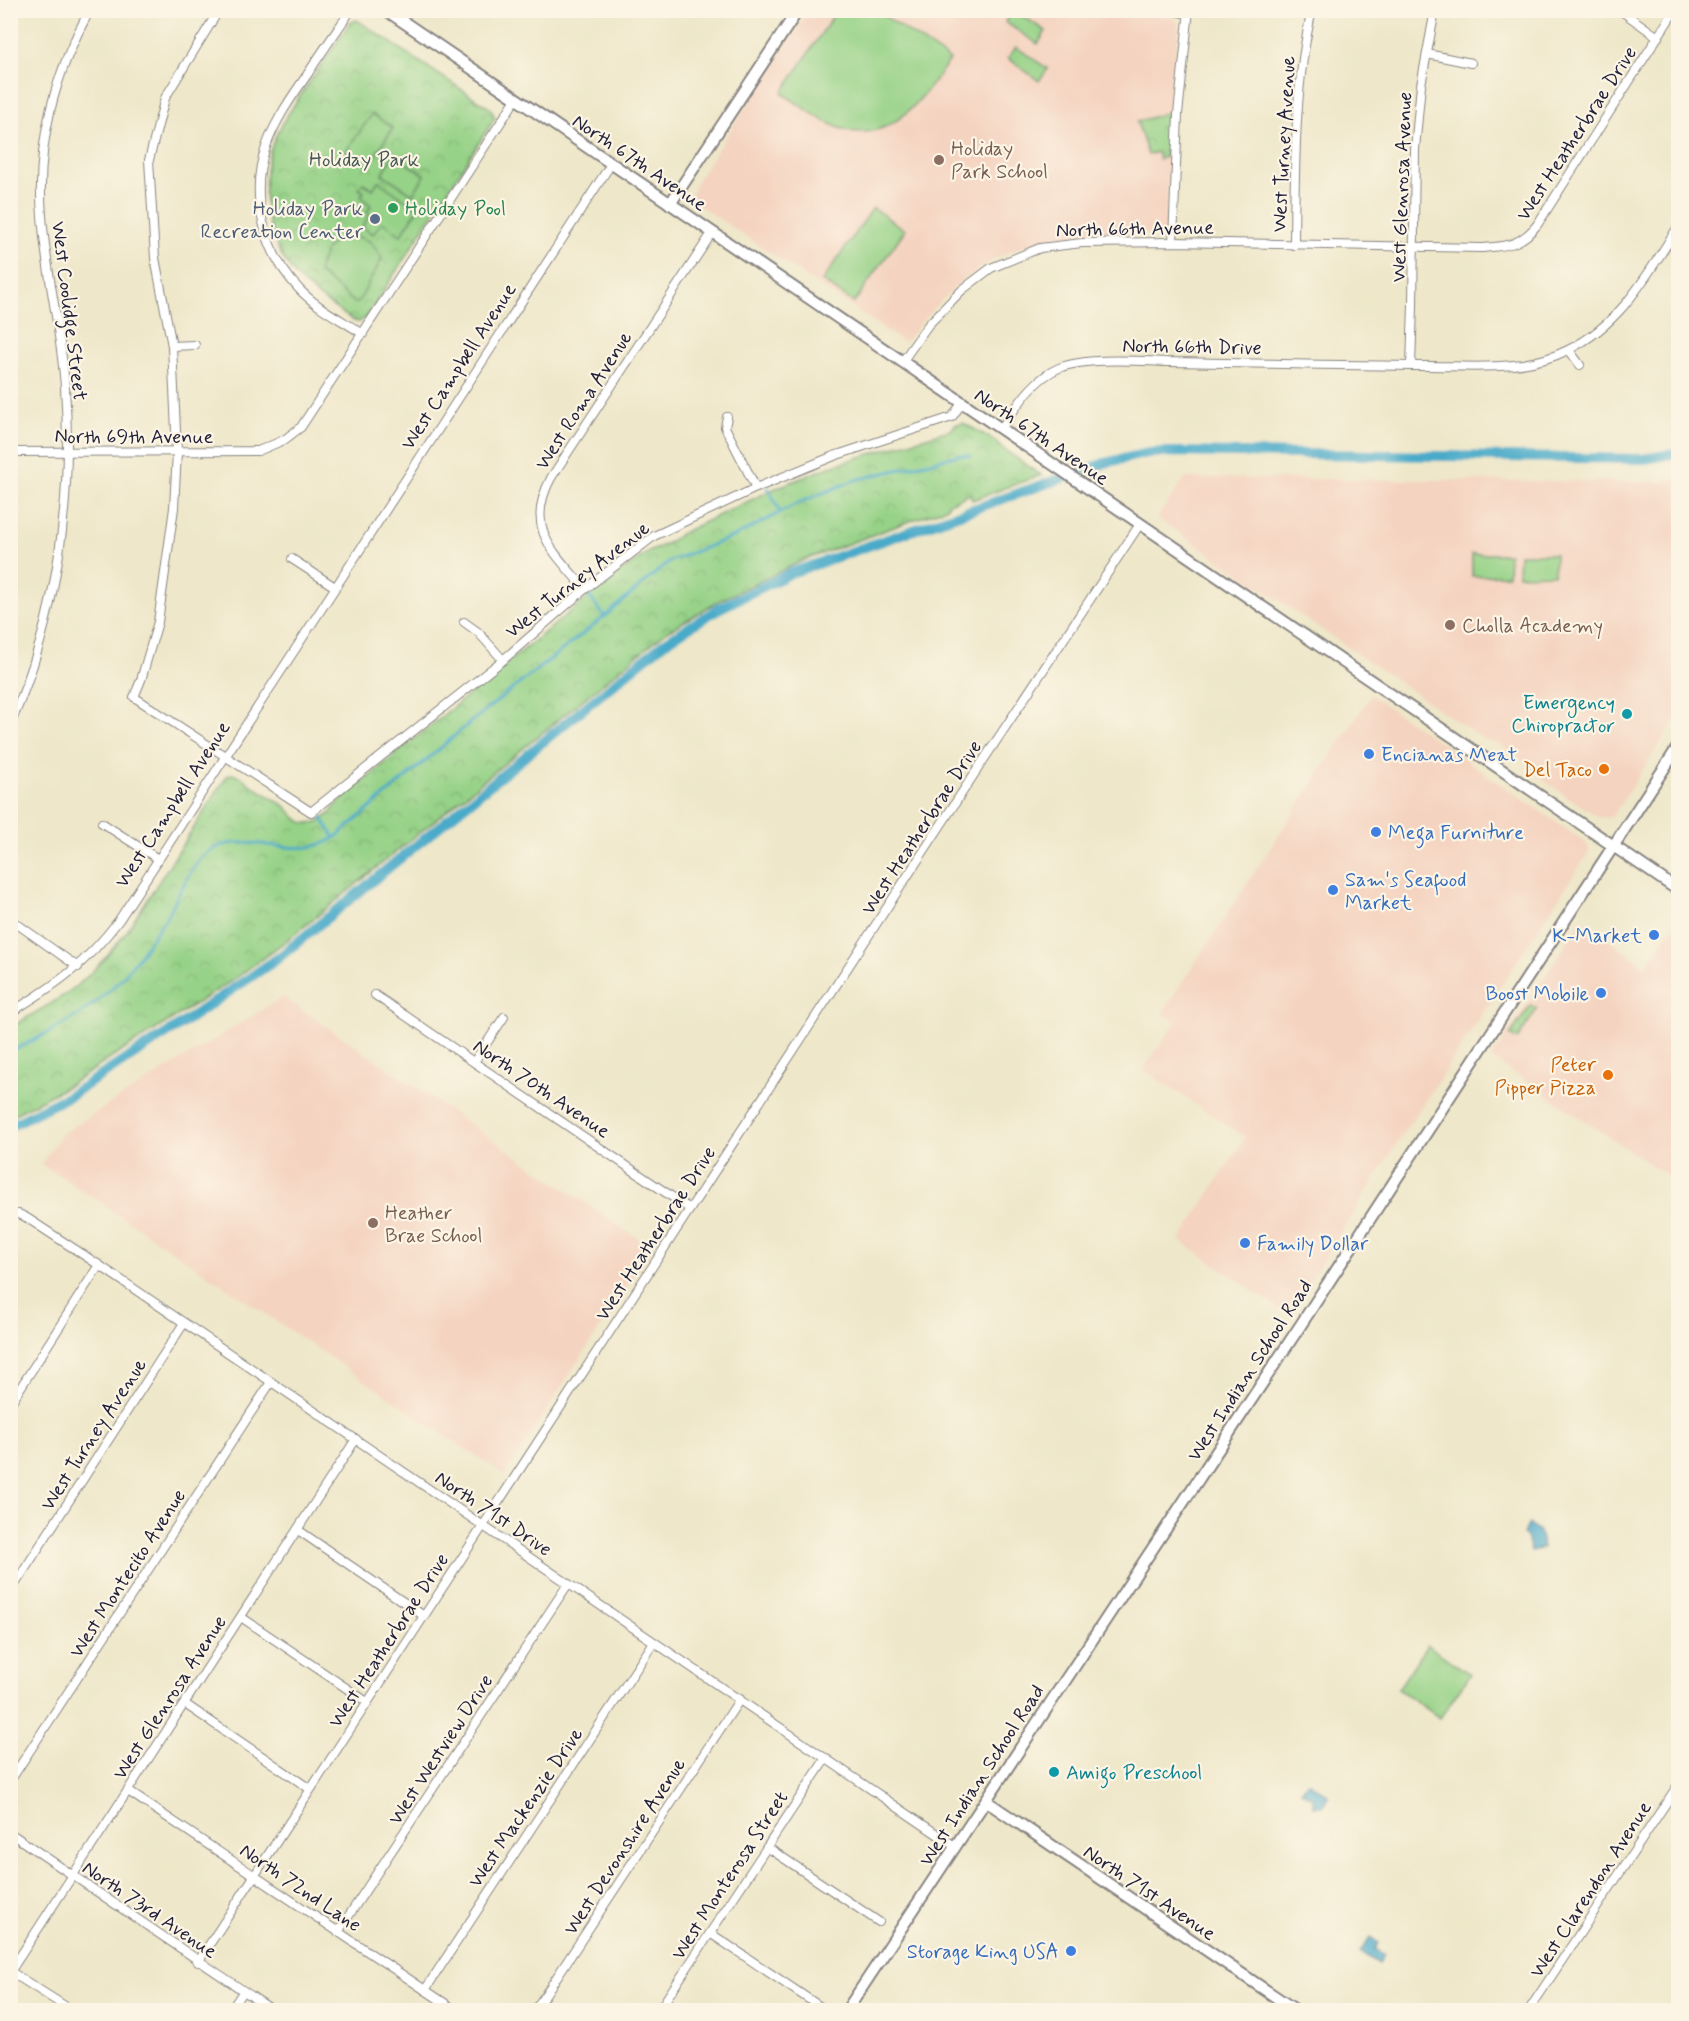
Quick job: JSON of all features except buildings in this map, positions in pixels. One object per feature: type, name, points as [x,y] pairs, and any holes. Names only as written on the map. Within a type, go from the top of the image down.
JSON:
[{"type":"main road","name":"North 67th Avenue","points":[[386,10],[1678,890]]},
{"type":"main road","points":[[670,204],[798,10]]},
{"type":"main road","name":"West Indian School Road","points":[[847,2010],[1678,747]]},
{"type":"main road","name":"North 71st Avenue","points":[[986,1801],[1289,2009]]},
{"type":"street","name":"West Coolidge Street","points":[[10,725],[34,662],[48,610],[63,530],[68,453],[65,386],[43,225],[41,177],[49,117],[59,77],[74,40],[90,10]]},
{"type":"street","points":[[219,10],[165,98],[149,160],[155,258],[172,346],[177,452],[174,508],[158,622],[134,697],[225,756]]},
{"type":"street","points":[[351,10],[279,117],[266,143],[260,170],[258,199],[267,238],[283,270],[311,300],[363,334],[516,99]]},
{"type":"street","points":[[1170,10],[1189,12],[1178,114],[1173,242]]},
{"type":"street","name":"West Turney Avenue","points":[[1294,245],[1296,127],[1301,72],[1312,10]]},
{"type":"street","name":"West Glenrosa Avenue","points":[[1411,366],[1415,148],[1421,85],[1435,10]]},
{"type":"street","points":[[1620,10],[1658,37]]},
{"type":"street","name":"West Heatherbrae Drive","points":[[1414,246],[1503,246],[1515,244],[1528,235],[1553,202],[1676,10]]},
{"type":"street","points":[[1427,54],[1471,63]]},
{"type":"street","name":"West Campbell Avenue","points":[[10,1013],[78,967],[105,939],[119,920],[611,164]]},
{"type":"street","points":[[1411,366],[1530,364],[1569,350],[1598,331],[1627,304],[1678,227]]},
{"type":"street","name":"West Roma Avenue","points":[[585,589],[545,540],[540,521],[541,499],[551,478],[712,233]]},
{"type":"street","name":"North 66th Avenue","points":[[902,362],[940,310],[975,279],[1005,261],[1040,248],[1061,245],[1173,242],[1414,246]]},
{"type":"street","name":"North 69th Avenue","points":[[10,452],[258,451],[284,440],[301,427],[363,334]]},
{"type":"street","points":[[172,346],[195,345]]},
{"type":"street","points":[[1569,350],[1580,365]]},
{"type":"street","name":"North 66th Drive","points":[[1001,429],[1037,382],[1061,367],[1078,363],[1149,361],[1411,366]]},
{"type":"street","name":"West Turney Avenue","points":[[225,756],[311,812],[503,660],[585,589],[654,536],[756,488],[834,456],[952,417],[962,403]]},
{"type":"street","points":[[728,417],[725,427],[756,488]]},
{"type":"street","name":"West Heatherbrae Drive","points":[[198,1962],[1140,524]]},
{"type":"street","points":[[292,559],[335,587]]},
{"type":"street","points":[[464,622],[478,632],[503,660]]},
{"type":"street","points":[[102,822],[158,859]]},
{"type":"street","points":[[10,919],[78,967]]},
{"type":"street","name":"North 70th Avenue","points":[[375,995],[690,1209]]},
{"type":"street","points":[[474,1062],[504,1017]]},
{"type":"street","name":"North 71st Drive","points":[[11,1214],[27,1218],[99,1265],[956,1847]]},
{"type":"street","points":[[10,1404],[99,1265]]},
{"type":"street","name":"West Turney Avenue","points":[[10,1592],[184,1323]]},
{"type":"street","name":"West Montecito Avenue","points":[[10,1781],[271,1382]]},
{"type":"street","name":"West Glenrosa Avenue","points":[[11,1972],[356,1439]]},
{"type":"street","points":[[298,1530],[424,1616]]},
{"type":"street","name":"West Westview Drive","points":[[339,1932],[568,1584]]},
{"type":"street","points":[[241,1617],[367,1702]]},
{"type":"street","name":"West Mackenzie Drive","points":[[425,1990],[654,1642]]},
{"type":"street","name":"West Devonshire Avenue","points":[[535,2010],[740,1700]]},
{"type":"street","points":[[185,1704],[310,1789]]},
{"type":"street","name":"West Monterosa Street","points":[[659,2010],[826,1758]]},
{"type":"street","name":"West Clarendon Avenue","points":[[1529,2010],[1678,1785]]},
{"type":"street","name":"North 72nd Lane","points":[[128,1791],[455,2010]]},
{"type":"street","name":"North 73rd Avenue","points":[[10,1833],[272,2010]]},
{"type":"street","points":[[767,1847],[879,1923]]},
{"type":"street","points":[[710,1933],[825,2010]]},
{"type":"street","points":[[11,1972],[71,2010]]},
{"type":"street","points":[[231,2010],[243,1992]]},
{"type":"shaded area","name":"Holiday Park School","points":[[1124,10],[1170,17],[1176,20],[1179,28],[1170,94],[1167,223],[1161,234],[1065,236],[1016,249],[991,261],[963,280],[933,309],[907,340],[902,341],[697,204],[693,199],[695,184],[808,11]]},
{"type":"shaded area","points":[[1185,478],[1664,482],[1678,478],[1678,716],[1614,814],[1609,818],[1598,817],[1547,783],[1524,761],[1500,745],[1483,739],[1157,518]]},
{"type":"shaded area","points":[[1371,695],[1585,842],[1589,852],[1400,1139],[1288,1315],[1180,1240],[1245,1137],[1143,1070],[1176,1022],[1162,1013]]},
{"type":"shaded area","points":[[1678,919],[1678,1183],[1491,1058],[1582,920],[1646,967]]},
{"type":"shaded area","name":"Heather Brae School","points":[[283,997],[652,1248],[504,1475],[41,1164],[63,1133]]},
{"type":"green space","points":[[837,10],[877,11],[950,60],[907,112],[894,122],[879,129],[864,132],[846,130],[830,124],[782,93]]},
{"type":"green space","points":[[1013,10],[1046,31],[1038,44],[1005,22]]},
{"type":"green space","name":"Holiday Park","points":[[357,20],[491,109],[495,118],[366,318],[359,322],[354,321],[309,289],[285,262],[271,228],[265,192],[269,155],[278,131],[350,23]]},
{"type":"green space","points":[[1016,47],[1048,69],[1039,81],[1008,58]]},
{"type":"green space","points":[[1168,112],[1166,157],[1159,159],[1157,152],[1148,155],[1137,122]]},
{"type":"green space","points":[[372,114],[393,128],[368,166],[346,151]]},
{"type":"green space","points":[[394,155],[425,175],[413,194],[382,174]]},
{"type":"green space","name":"Holiday Pool","points":[[378,181],[418,209],[401,235],[382,222],[373,234],[362,227],[370,214],[367,212],[371,206],[361,196],[364,192],[359,189],[363,183],[373,189]]},
{"type":"green space","points":[[873,208],[905,230],[854,303],[822,281]]},
{"type":"green space","points":[[346,232],[371,242],[382,258],[358,303],[355,303],[318,272],[326,249]]},
{"type":"green space","points":[[963,423],[997,442],[999,446],[1041,475],[972,500],[970,494],[949,503],[946,508],[804,560],[717,602],[666,632],[294,935],[236,978],[66,1087],[11,1116],[11,1028],[67,993],[92,972],[106,956],[127,931],[227,776],[232,774],[240,776],[285,806],[297,819],[304,823],[315,823],[329,815],[338,803],[403,748],[608,581],[649,552],[684,532],[776,488],[837,464],[953,429],[954,425]]},
{"type":"green space","points":[[1472,554],[1509,554],[1508,575],[1472,576]]},
{"type":"green space","points":[[1519,554],[1555,554],[1554,574],[1518,575]]},
{"type":"green space","points":[[1531,1005],[1537,1009],[1517,1040],[1510,1035]]},
{"type":"green space","points":[[1427,1645],[1470,1674],[1440,1718],[1398,1689]]},
{"type":"water","points":[[1529,1524],[1539,1531],[1543,1548],[1531,1551],[1527,1537],[1523,1534]]},
{"type":"water","points":[[1308,1782],[1329,1796],[1323,1806],[1313,1806],[1313,1798],[1301,1791]]},
{"type":"water","points":[[1370,1937],[1379,1943],[1375,1949],[1384,1955],[1379,1964],[1360,1952]]},
{"type":"waterway","points":[[10,1126],[69,1096],[277,959],[664,643],[718,609],[791,573],[1105,463],[1148,453],[1644,459],[1678,453]]},
{"type":"waterway","points":[[10,1052],[82,1012],[120,980],[163,922],[196,864],[211,850],[226,844],[241,843],[304,847],[320,845],[335,838],[472,721],[609,613],[670,561],[738,535],[796,504],[855,480],[959,455],[971,456]]},
{"type":"waterway","points":[[768,488],[780,512]]},
{"type":"waterway","points":[[588,595],[605,617]]},
{"type":"waterway","points":[[321,817],[335,838]]},
{"type":"place","name":"Holiday Park School","points":[[939,160]]},
{"type":"place","name":"Holiday Pool","points":[[393,208]]},
{"type":"place","name":"Holiday Park Recreation Center","points":[[375,219]]},
{"type":"place","name":"Cholla Academy","points":[[1450,625]]},
{"type":"place","name":"Emergency Chiropractor","points":[[1627,714]]},
{"type":"place","name":"Encianas Meat","points":[[1369,754]]},
{"type":"place","name":"Del Taco","points":[[1604,769]]},
{"type":"place","name":"Mega Furniture","points":[[1376,832]]},
{"type":"place","name":"Sam's Seafood Market","points":[[1333,890]]},
{"type":"place","name":"K-Market","points":[[1654,935]]},
{"type":"place","name":"Boost Mobile","points":[[1601,993]]},
{"type":"place","name":"Peter Pipper Pizza","points":[[1608,1075]]},
{"type":"place","name":"Heather Brae School","points":[[373,1223]]},
{"type":"place","name":"Family Dollar","points":[[1245,1243]]},
{"type":"place","name":"Amigo Preschool","points":[[1054,1772]]},
{"type":"place","name":"Storage King USA","points":[[1071,1951]]}]
